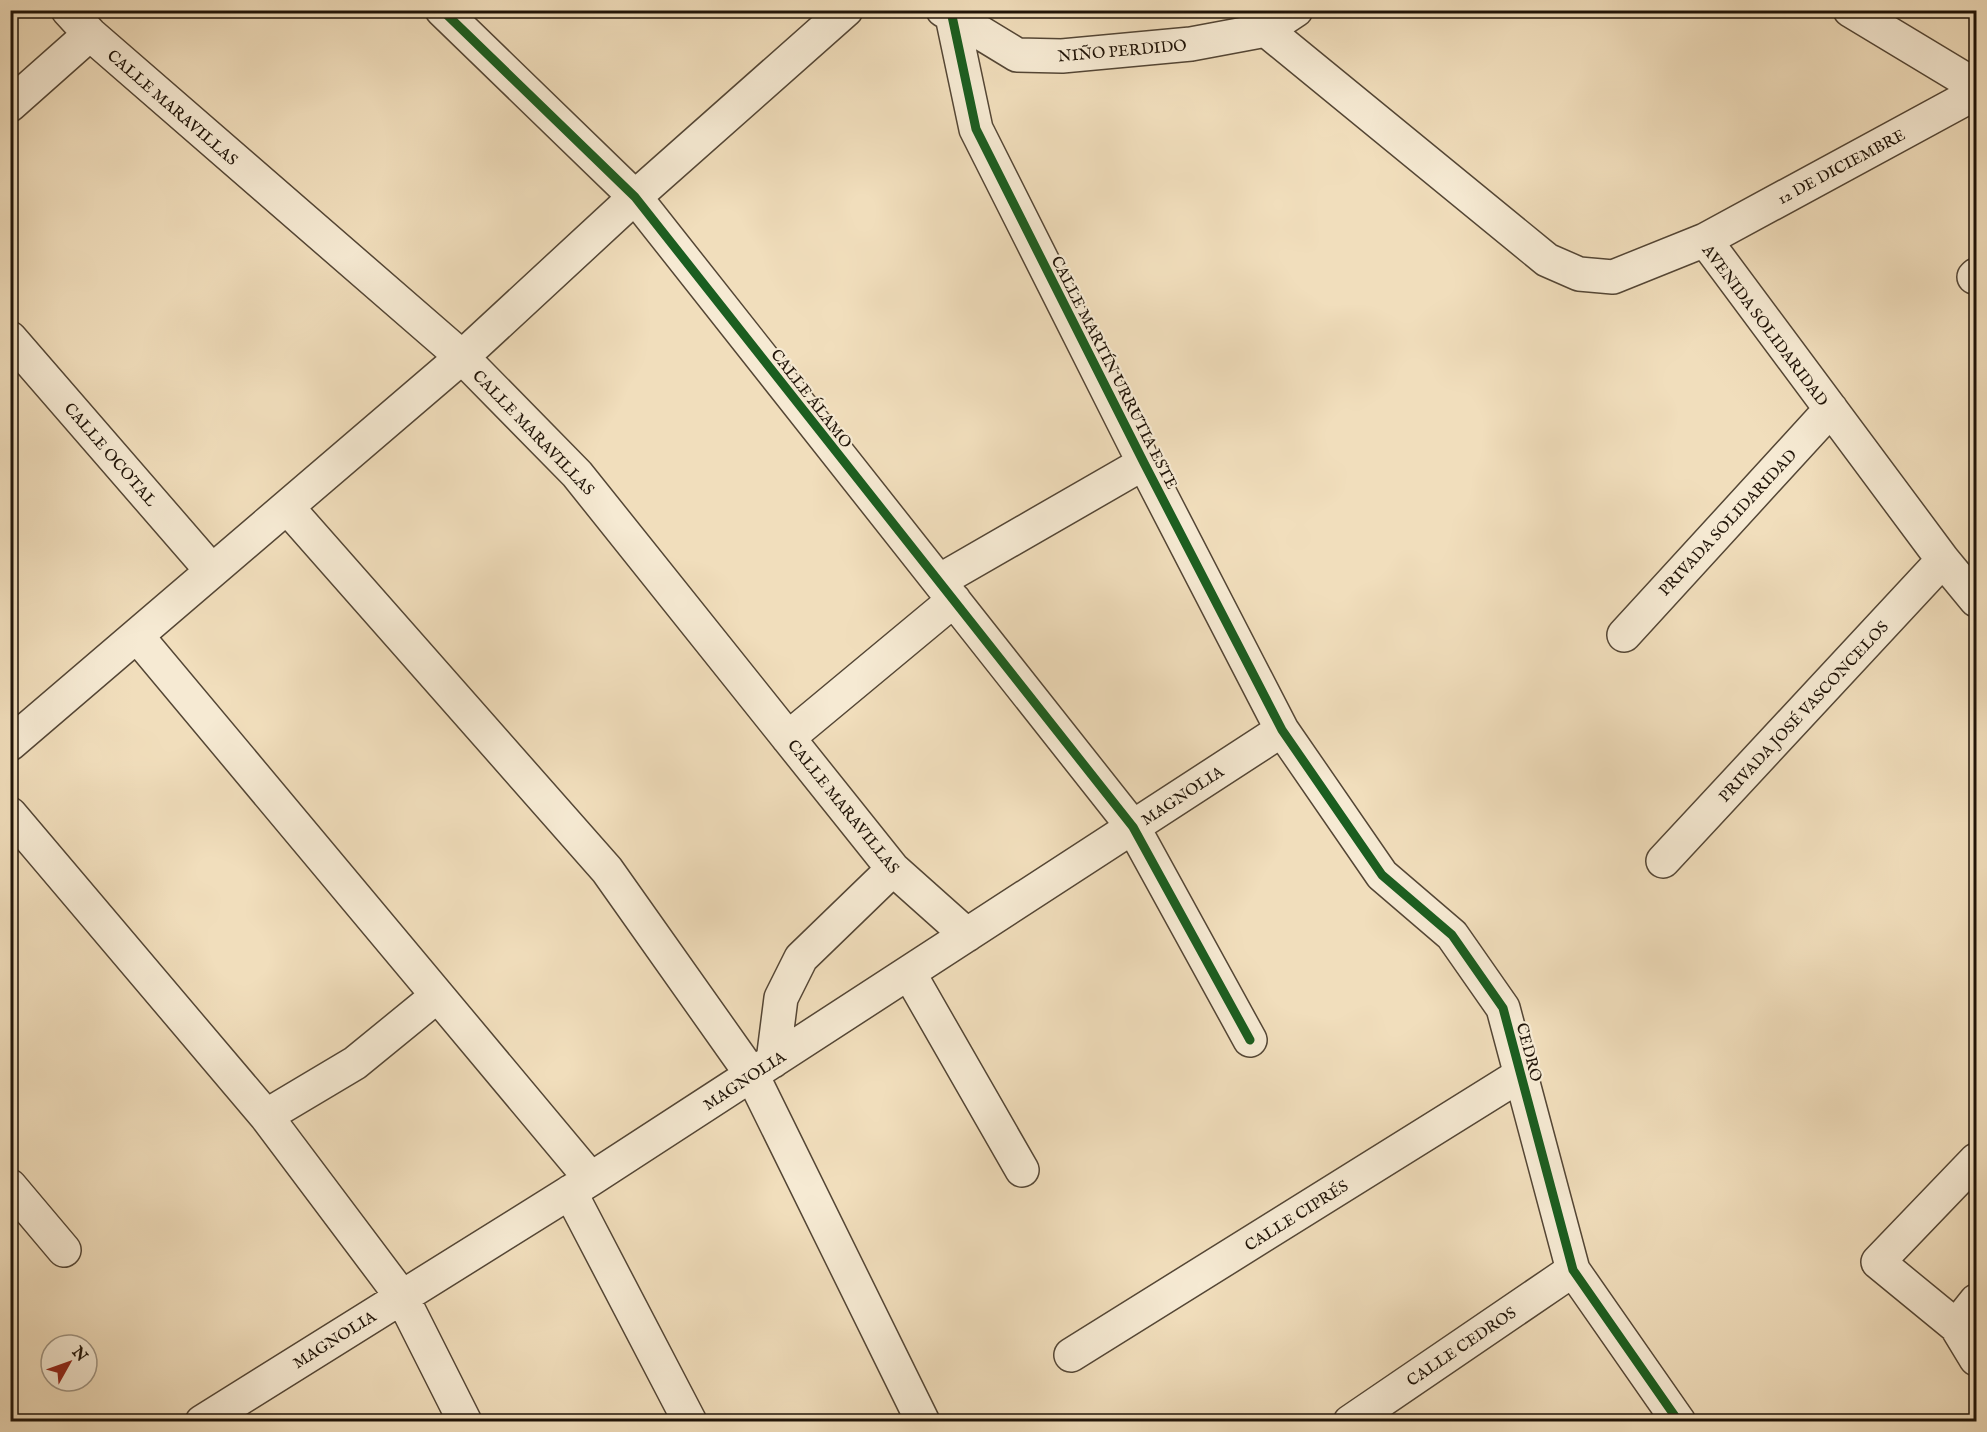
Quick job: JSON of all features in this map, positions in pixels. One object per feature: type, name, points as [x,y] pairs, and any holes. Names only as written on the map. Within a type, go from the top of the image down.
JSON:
[{"type":"street","name":"CALLE MARAVILLAS","points":[[68,10],[90,34],[462,357],[577,474],[893,869],[967,935]]},
{"type":"street","name":"CALLE ÁLAMO","points":[[442,10],[635,197],[1133,827],[1251,1040]]},
{"type":"street","points":[[15,732],[137,636],[462,357],[635,197],[846,10]]},
{"type":"street","name":"NIÑO PERDIDO","points":[[948,13],[1017,55],[1062,56],[1191,44],[1296,10]]},
{"type":"street","points":[[1850,10],[1977,86]]},
{"type":"street","name":"CALLE MARTÍN URRUTIA ESTE","points":[[948,13],[976,129],[1144,463],[1282,730]]},
{"type":"street","name":"AVENIDA SOLIDARIDAD","points":[[1263,20],[1547,260],[1579,274],[1613,277],[1706,240],[1943,560],[1977,600]]},
{"type":"street","points":[[10,105],[90,34]]},
{"type":"street","name":"12 DE DICIEMBRE","points":[[1706,240],[1977,93]]},
{"type":"street","name":"CALLE OCOTAL","points":[[10,338],[213,571]]},
{"type":"street","name":"PRIVADA SOLIDARIDAD","points":[[1624,635],[1831,409]]},
{"type":"street","points":[[788,738],[946,591],[1144,463]]},
{"type":"street","points":[[287,507],[607,870],[762,1068],[923,1422]]},
{"type":"street","name":"PRIVADA JOSÉ VASCONCELOS","points":[[1663,861],[1943,560]]},
{"type":"street","points":[[137,636],[437,996],[580,1186],[690,1422]]},
{"type":"street","name":"MAGNOLIA","points":[[202,1422],[580,1186],[1282,730]]},
{"type":"street","name":"CEDRO","points":[[1282,730],[1382,875],[1452,935],[1503,1008],[1573,1270],[1675,1420]]},
{"type":"street","points":[[10,813],[266,1116],[402,1297],[465,1422]]},
{"type":"street","points":[[762,1068],[780,998],[801,958],[893,869]]},
{"type":"street","points":[[909,973],[1022,1170]]},
{"type":"street","points":[[266,1116],[355,1063],[437,996]]},
{"type":"street","name":"CALLE CIPRÉS","points":[[1071,1355],[1520,1075]]},
{"type":"street","points":[[1977,1160],[1878,1262],[1956,1326],[1977,1359]]},
{"type":"street","points":[[10,1185],[64,1250]]},
{"type":"street","name":"CALLE CEDROS","points":[[1350,1422],[1573,1270]]},
{"type":"street","points":[[1956,1326],[1977,1301]]},
{"type":"cycle path","points":[[442,10],[635,197],[1133,827],[1250,1040]]},
{"type":"cycle path","points":[[952,16],[976,129],[1144,463],[1282,730],[1382,875],[1452,935],[1503,1008],[1573,1270],[1679,1422]]}]
